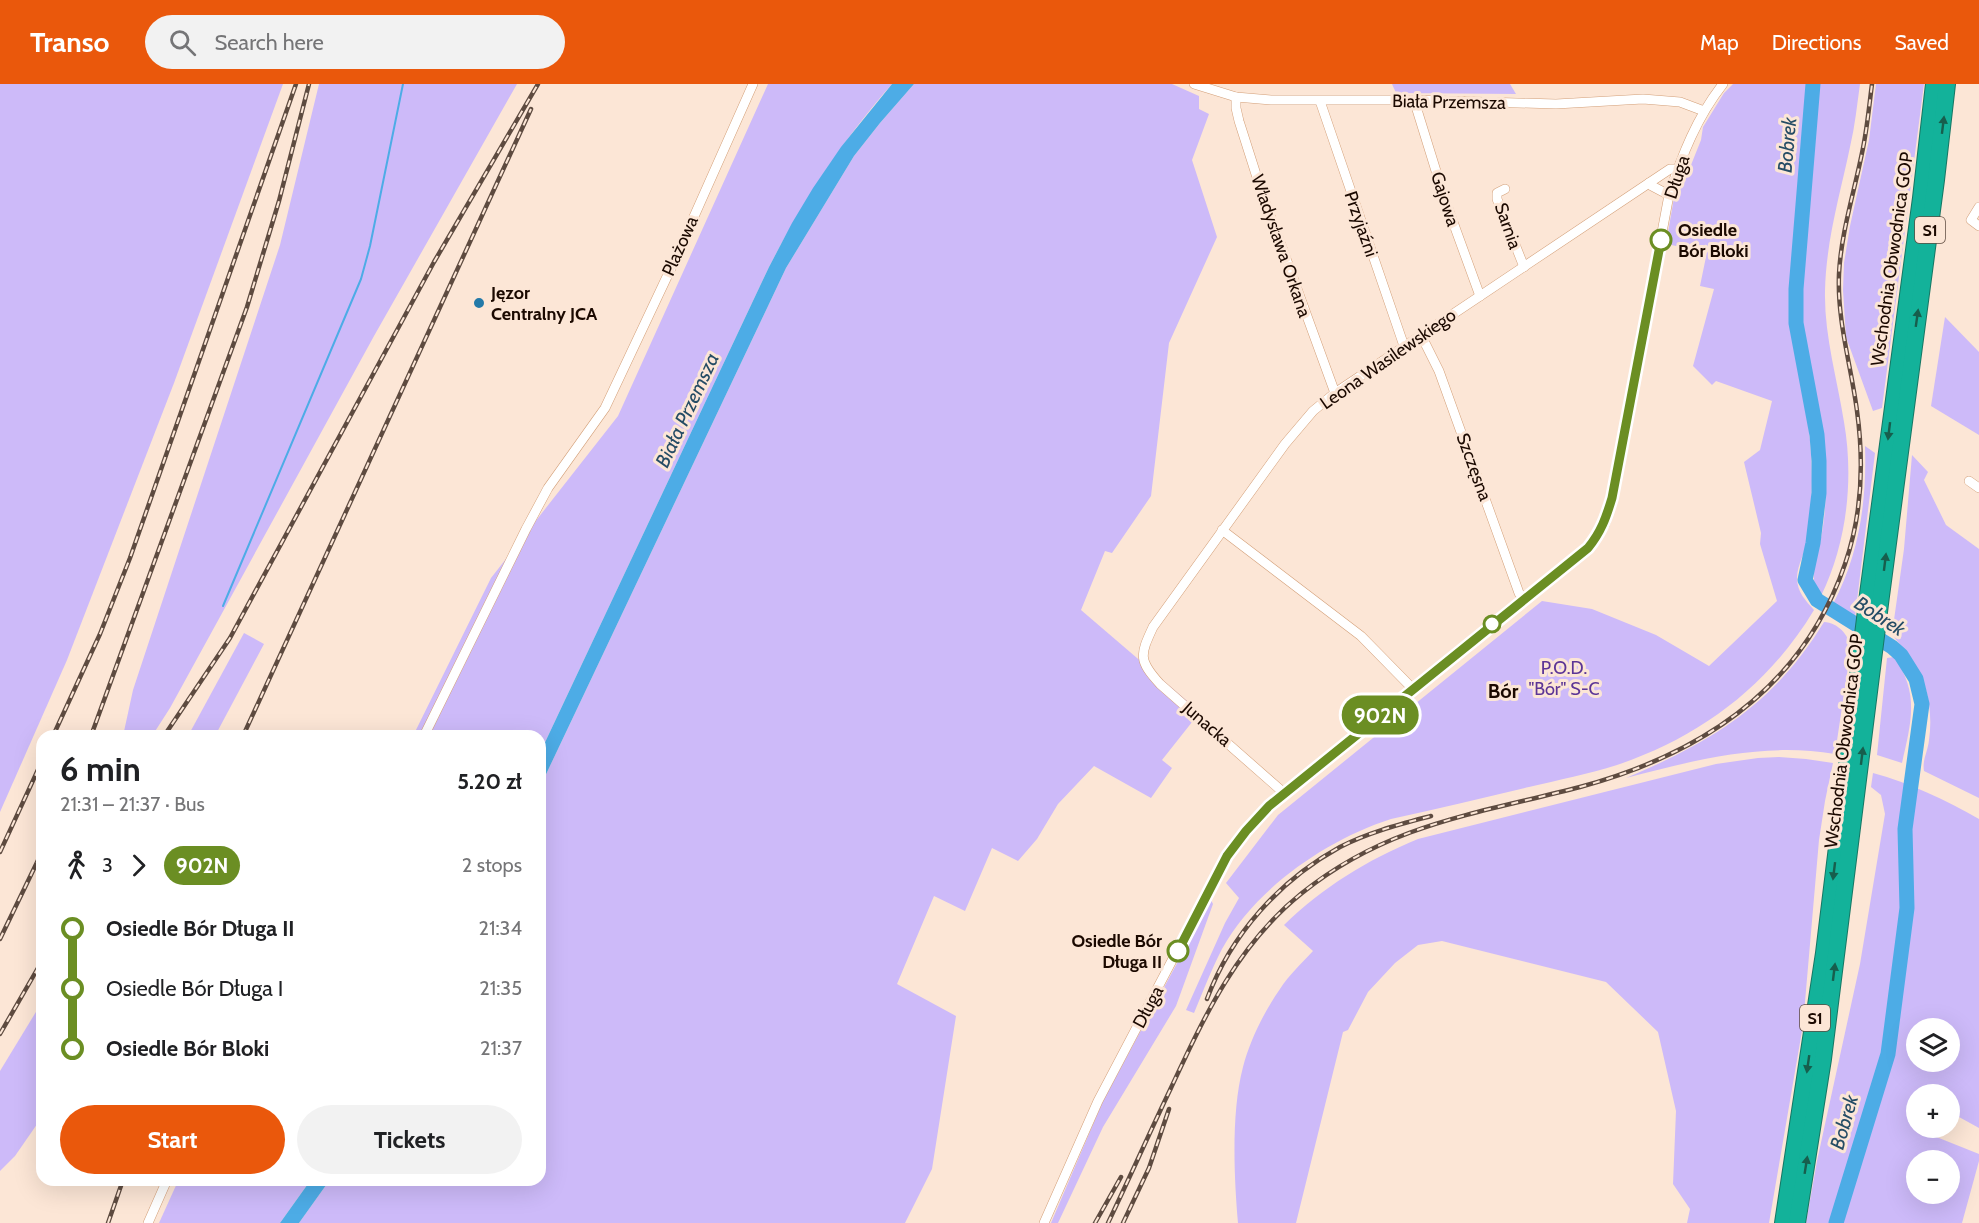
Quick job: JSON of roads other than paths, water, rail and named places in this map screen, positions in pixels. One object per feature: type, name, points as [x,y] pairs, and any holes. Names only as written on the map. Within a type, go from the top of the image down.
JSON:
[{"type":"highway","name":"Wschodnia Obwodnica GOP","points":[[1797,1223],[1823,1059],[1848,814],[1903,375],[1934,84]]},
{"type":"highway","name":"Wschodnia Obwodnica GOP","points":[[1903,375],[1936,180],[1947,84]]},
{"type":"highway","name":"Wschodnia Obwodnica GOP","points":[[1783,1223],[1848,814]]},
{"type":"street","name":"Plażowa","points":[[427,730],[548,488],[606,408],[753,84]]},
{"type":"street","name":"Biała Przemsza","points":[[1194,84],[1236,97],[1320,101],[1414,100],[1556,104],[1643,99],[1680,102],[1704,111]]},
{"type":"street","name":"Długa","points":[[1044,1223],[1098,1101],[1227,856],[1246,831],[1284,793],[1588,548],[1605,524],[1612,498],[1669,195],[1677,169],[1704,111],[1723,84]]},
{"type":"street","name":"Władysława Orkana","points":[[1236,97],[1238,115],[1261,190],[1335,393]]},
{"type":"street","name":"Gajowa","points":[[1414,100],[1445,200],[1480,296]]},
{"type":"street","name":"Przyjaźni","points":[[1320,101],[1404,346]]},
{"type":"street","name":"Leona Wasilewskiego","points":[[1143,649],[1153,627],[1222,530],[1299,426],[1313,411],[1335,393],[1404,346],[1670,169],[1677,169]]},
{"type":"street","points":[[1649,183],[1669,195]]},
{"type":"street","name":"Sarnia","points":[[1505,189],[1497,193],[1497,199],[1524,267]]},
{"type":"street","points":[[1979,207],[1971,220],[1979,226]]},
{"type":"street","name":"Szczęsna","points":[[1421,335],[1438,371],[1519,593],[1524,599]]},
{"type":"street","points":[[1969,481],[1979,488]]},
{"type":"street","points":[[1222,530],[1361,636],[1413,689]]},
{"type":"street","name":"Junacka","points":[[1143,649],[1145,668],[1160,684],[1284,793]]},
{"type":"street","points":[[148,1223],[165,1186]]},
{"type":"water","points":[[892,84],[914,84],[854,156],[786,268],[546,774],[546,740],[769,267],[813,188],[841,147]]},
{"type":"water","points":[[306,1186],[325,1186],[299,1223],[280,1223]]},
{"type":"waterway","points":[[223,606],[361,279],[370,246],[403,84]]},
{"type":"waterway","name":"Bobrek","points":[[1813,84],[1796,289],[1796,323],[1817,435],[1819,461],[1819,493],[1813,543],[1805,580],[1817,600],[1901,655],[1916,679],[1922,704],[1905,829],[1907,908],[1888,1054],[1836,1223]]},
{"type":"railway","points":[[56,730],[100,634],[130,558],[296,84]]},
{"type":"railway","points":[[93,730],[247,307],[279,201],[309,84]]},
{"type":"railway","points":[[168,730],[230,638],[434,262],[538,84]]},
{"type":"railway","points":[[1108,1223],[1196,1036],[1224,984],[1259,935],[1302,893],[1334,870],[1400,836],[1469,814],[1580,787],[1625,773],[1667,756],[1706,734],[1742,709],[1775,680],[1803,646],[1827,608],[1845,564],[1858,508],[1861,469],[1859,430],[1842,326],[1839,274],[1845,228],[1865,136],[1872,84]]},
{"type":"railway","points":[[246,730],[531,109]]},
{"type":"railway","points":[[0,852],[36,774]]},
{"type":"railway","points":[[1207,999],[1229,952],[1244,931],[1278,892],[1297,876],[1318,860],[1362,837],[1431,816]]},
{"type":"railway","points":[[0,939],[36,864]]},
{"type":"railway","points":[[0,1034],[36,971]]},
{"type":"railway","points":[[1123,1223],[1149,1168],[1169,1109]]},
{"type":"railway","points":[[1095,1223],[1121,1177]]},
{"type":"railway","points":[[108,1223],[121,1186]]},
{"type":"place","name":"Osiedle Bór Bloki","points":[[1661,240]]},
{"type":"place","name":"Jęzor Centralny JCA","points":[[479,303]]},
{"type":"place","name":"Osiedle Bór Długa II","points":[[1178,951]]},
{"type":"district","name":"Bór","points":[[1503,691]]},
{"type":"park label","name":"P.O.D. \"Bór\" S-C","points":[[1564,678]]}]
